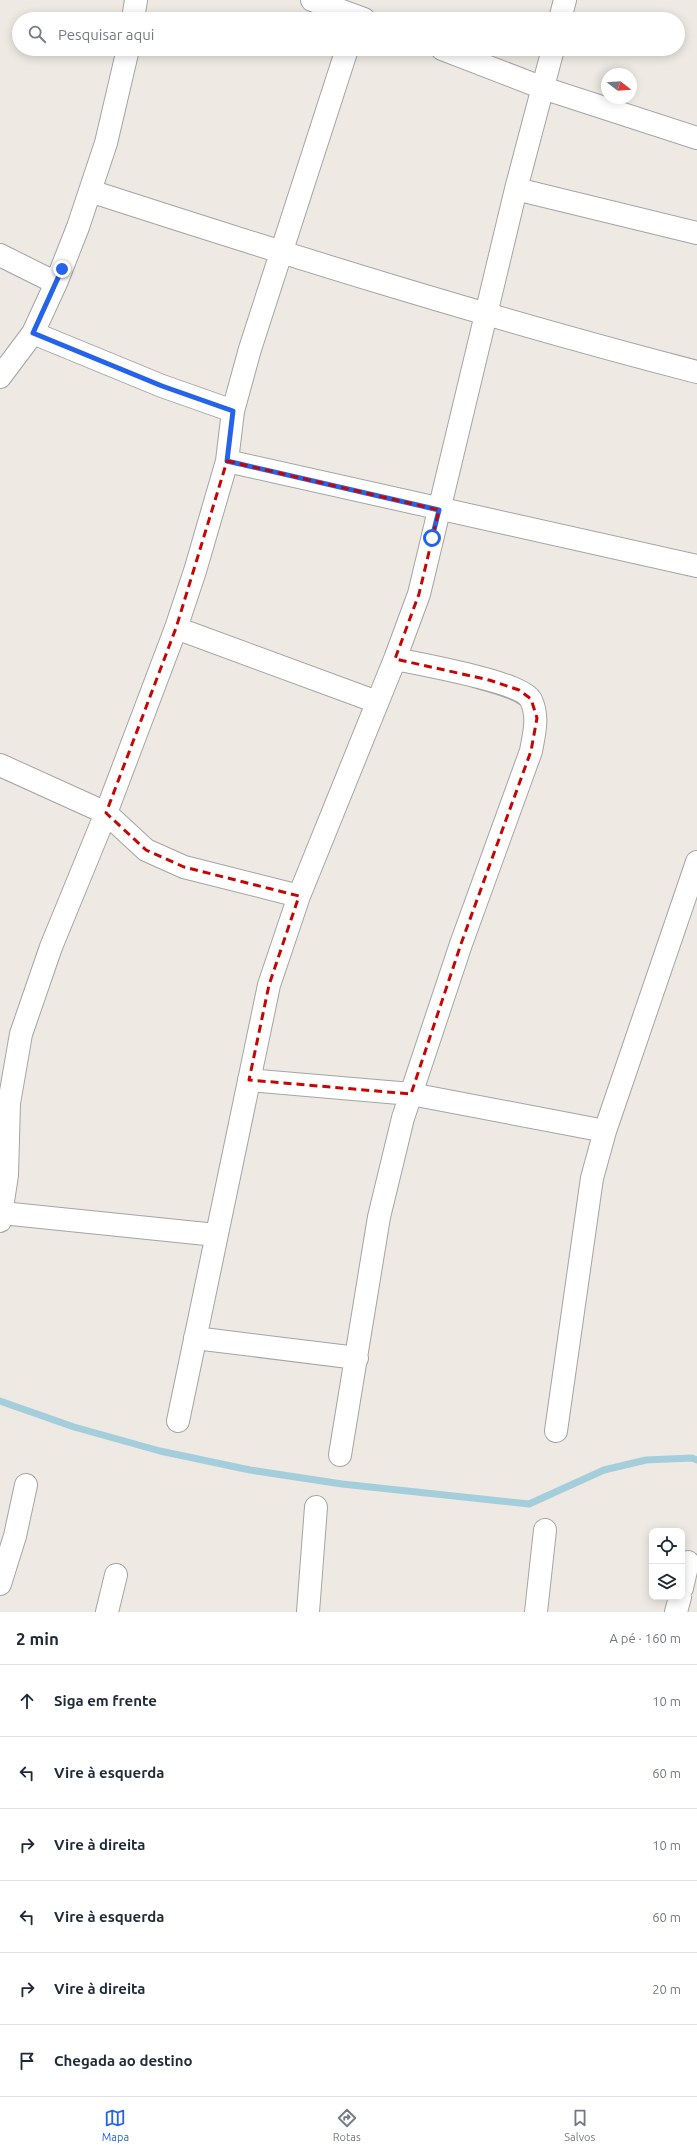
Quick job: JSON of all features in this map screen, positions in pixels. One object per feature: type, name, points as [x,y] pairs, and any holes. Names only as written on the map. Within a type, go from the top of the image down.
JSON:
[{"type":"street","points":[[134,12],[136,0]]},
{"type":"street","points":[[312,0],[354,12]]},
{"type":"street","points":[[562,12],[565,0]]},
{"type":"street","points":[[0,378],[33,333],[56,283],[106,143],[126,56]]},
{"type":"street","points":[[216,1235],[1,1217],[7,1175],[5,1102],[21,1034],[51,947],[106,813],[176,628],[195,571],[227,461],[233,411],[250,349],[345,56]]},
{"type":"street","points":[[460,56],[543,88],[697,138]]},
{"type":"street","points":[[178,1421],[269,985],[299,896],[376,702],[395,659],[419,594],[485,315],[551,56]]},
{"type":"street","points":[[516,189],[697,233]]},
{"type":"street","points":[[90,190],[281,253],[485,315],[697,372]]},
{"type":"street","points":[[0,255],[56,283]]},
{"type":"street","points":[[33,333],[162,386],[233,411]]},
{"type":"street","points":[[227,461],[439,510],[697,566]]},
{"type":"street","points":[[176,628],[376,702]]},
{"type":"street","points":[[340,1454],[379,1217],[403,1118],[461,944],[532,751],[537,718],[531,699],[519,690],[489,680],[395,659]]},
{"type":"street","points":[[0,765],[106,813],[146,850],[184,867],[299,896]]},
{"type":"street","points":[[556,1431],[592,1178],[605,1131],[688,919],[697,862]]},
{"type":"street","points":[[249,1080],[411,1094],[605,1131]]},
{"type":"street","points":[[195,1338],[357,1358]]},
{"type":"street","points":[[0,1584],[15,1536],[26,1485]]},
{"type":"street","points":[[308,1612],[316,1507]]},
{"type":"street","points":[[536,1612],[545,1530]]},
{"type":"street","points":[[685,1575],[688,1562]]},
{"type":"street","points":[[107,1612],[116,1575]]},
{"type":"street","points":[[676,1612],[679,1600]]},
{"type":"highlighted area","points":[[227,461],[439,510],[419,594],[395,659],[489,680],[519,690],[531,699],[537,718],[531,751],[461,944],[411,1094],[249,1080],[269,985],[299,896],[184,867],[146,850],[106,813],[176,628]]},
{"type":"waterway","points":[[0,1401],[74,1427],[160,1451],[250,1470],[342,1484],[529,1504],[604,1470],[646,1460],[692,1458],[697,1460]]},
{"type":"route","points":[[62,269],[33,333],[162,386],[233,411],[227,461],[439,510],[432,538]]}]
